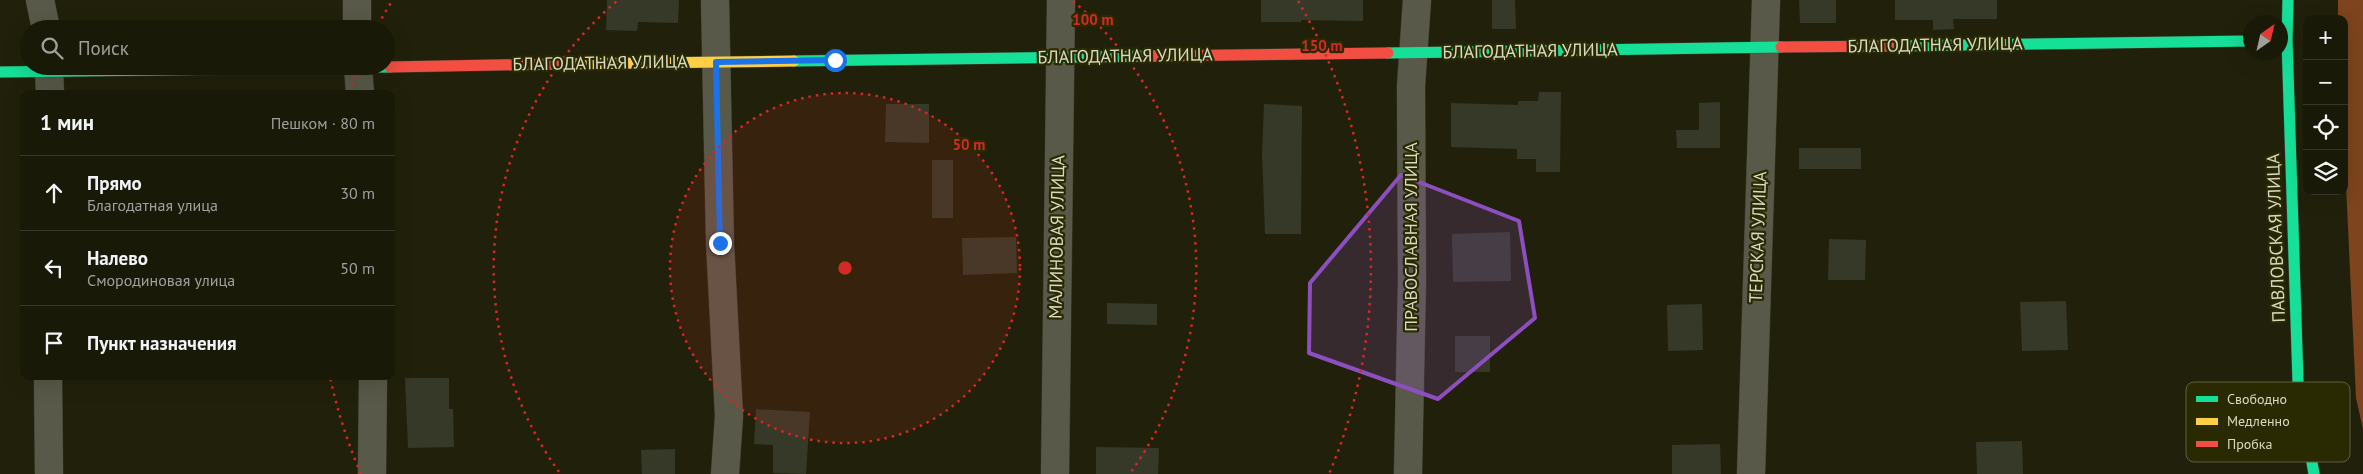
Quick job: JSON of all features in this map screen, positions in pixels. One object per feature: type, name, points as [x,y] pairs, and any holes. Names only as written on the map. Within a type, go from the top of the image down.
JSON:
[{"type":"street","points":[[40,0],[44,20]]},
{"type":"street","points":[[357,0],[357,20]]},
{"type":"street","points":[[715,0],[720,243],[729,416],[725,474]]},
{"type":"street","name":"МАЛИНОВАЯ УЛИЦА","points":[[1055,474],[1061,0]]},
{"type":"street","name":"ПРАВОСЛАВНАЯ УЛИЦА","points":[[1408,474],[1412,281],[1413,52],[1416,0]]},
{"type":"street","name":"ТЕРСКАЯ УЛИЦА","points":[[1751,474],[1766,0]]},
{"type":"street","name":"ПАВЛОВСКАЯ УЛИЦА","points":[[2286,15],[2288,0]]},
{"type":"street","name":"БЛАГОДАТНАЯ УЛИЦА","points":[[395,66],[2243,40]]},
{"type":"street","name":"ПАВЛОВСКАЯ УЛИЦА","points":[[2285,60],[2298,382]]},
{"type":"street","name":"БЛАГОДАТНАЯ УЛИЦА","points":[[0,72],[20,74]]},
{"type":"street","name":"БЛАГОДАТНАЯ УЛИЦА","points":[[29,75],[49,77],[111,75]]},
{"type":"street","points":[[359,75],[360,90]]},
{"type":"street","points":[[48,380],[49,474]]},
{"type":"street","points":[[372,474],[374,380]]},
{"type":"highlighted area","points":[[1401,175],[1519,221],[1535,318],[1438,399],[1309,353],[1310,283]]},
{"type":"shaded area","points":[[2338,0],[2363,0],[2363,429],[2356,398],[2346,195],[2348,195],[2348,15],[2338,15]]},
{"type":"building","points":[[607,0],[679,0],[678,23],[638,22],[637,31],[606,30]]},
{"type":"building","points":[[1261,0],[1363,0],[1363,21],[1301,20],[1301,22],[1261,22]]},
{"type":"building","points":[[1492,0],[1515,0],[1516,29],[1492,29]]},
{"type":"building","points":[[1799,0],[1836,0],[1836,23],[1800,23]]},
{"type":"building","points":[[1895,0],[1997,0],[1997,19],[1953,19],[1954,29],[1933,30],[1933,20],[1895,20]]},
{"type":"building","points":[[1539,92],[1561,92],[1560,172],[1536,172],[1536,159],[1517,159],[1517,149],[1451,147],[1451,103],[1518,105],[1518,101],[1538,101]]},
{"type":"building","points":[[1720,102],[1720,148],[1677,148],[1676,130],[1699,130],[1699,103]]},
{"type":"building","points":[[886,104],[929,104],[929,143],[885,142]]},
{"type":"building","points":[[1264,104],[1302,106],[1301,234],[1265,234],[1262,153]]},
{"type":"building","points":[[1799,148],[1861,148],[1861,169],[1799,169]]},
{"type":"building","points":[[932,160],[953,160],[953,218],[932,218]]},
{"type":"building","points":[[1510,232],[1511,281],[1453,282],[1452,234]]},
{"type":"building","points":[[1016,237],[1017,273],[963,275],[962,238]]},
{"type":"building","points":[[1829,239],[1866,240],[1865,280],[1828,280]]},
{"type":"building","points":[[2066,301],[2068,350],[2022,351],[2020,302]]},
{"type":"building","points":[[1107,303],[1157,304],[1157,325],[1107,324]]},
{"type":"building","points":[[1702,304],[1703,350],[1668,351],[1667,305]]},
{"type":"building","points":[[1455,336],[1490,336],[1490,372],[1455,372]]},
{"type":"building","points":[[405,378],[449,378],[449,409],[453,409],[454,447],[408,448]]},
{"type":"building","points":[[756,409],[810,412],[806,474],[773,473],[773,445],[754,444]]},
{"type":"building","points":[[2022,441],[2023,474],[1977,474],[1976,442]]},
{"type":"building","points":[[1720,444],[1721,474],[1672,474],[1672,445]]},
{"type":"building","points":[[1096,447],[1159,448],[1158,474],[1096,474]]},
{"type":"building","points":[[675,449],[675,474],[642,474],[641,450]]},
{"type":"traffic: fast","points":[[2288,0],[2287,40],[2298,382]]},
{"type":"traffic: fast","points":[[1899,46],[2243,41]]},
{"type":"traffic: fast","points":[[1388,53],[1781,47]]},
{"type":"traffic: fast","points":[[794,61],[1155,56]]},
{"type":"traffic: fast","points":[[0,72],[20,72]]},
{"type":"traffic: fast","points":[[2312,462],[2314,474]]},
{"type":"traffic: slow","points":[[559,64],[794,61]]},
{"type":"traffic: jam","points":[[1781,47],[1899,46]]},
{"type":"traffic: jam","points":[[1155,56],[1388,53]]},
{"type":"traffic: jam","points":[[395,67],[559,64]]},
{"type":"route","points":[[720,243],[716,62],[835,60]]}]
